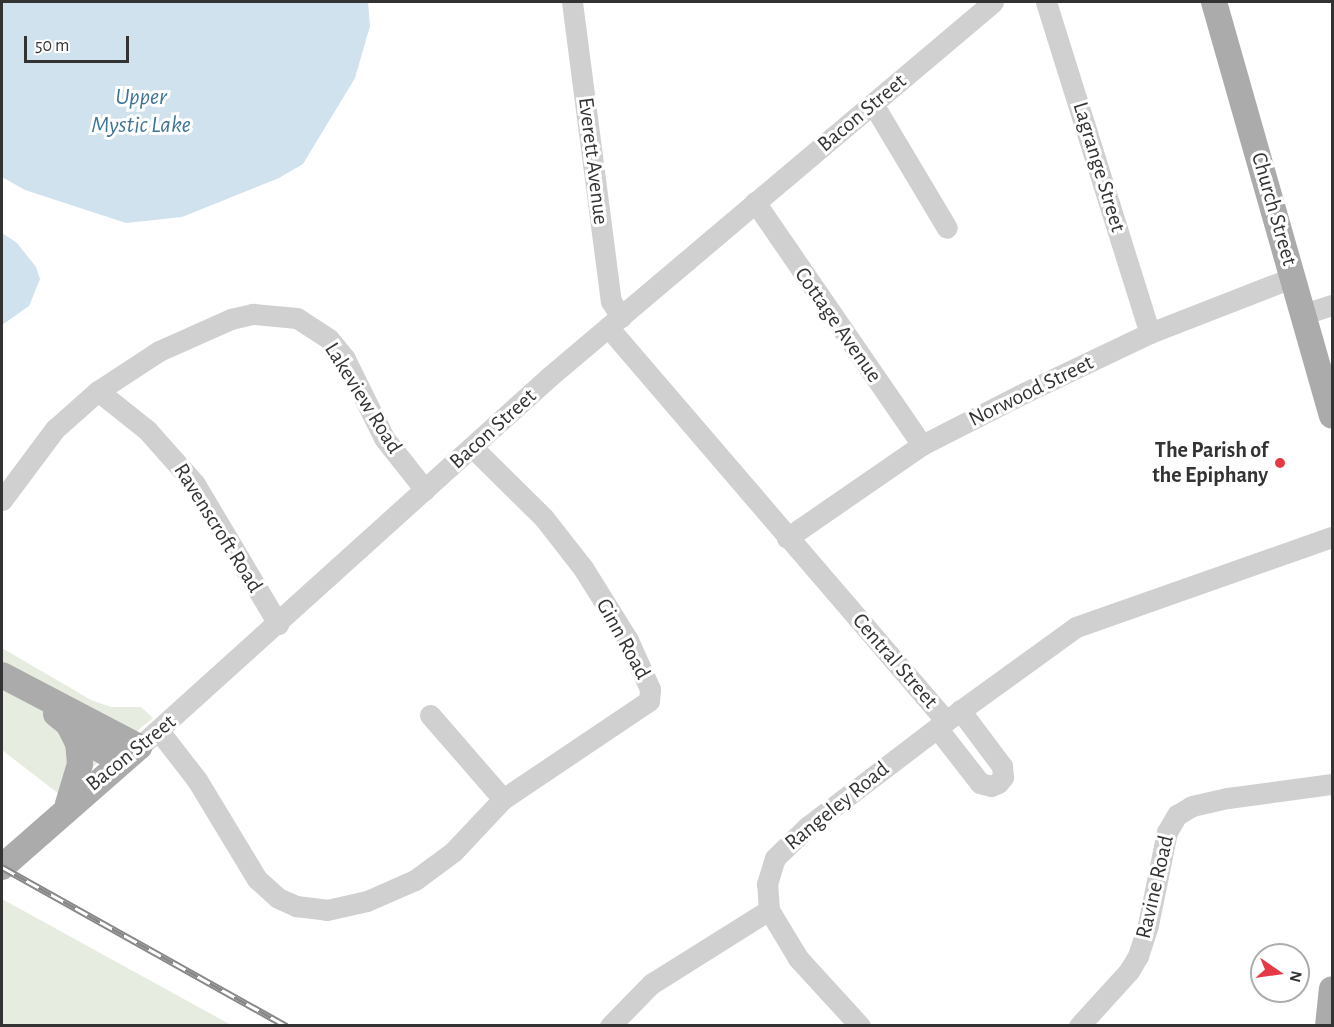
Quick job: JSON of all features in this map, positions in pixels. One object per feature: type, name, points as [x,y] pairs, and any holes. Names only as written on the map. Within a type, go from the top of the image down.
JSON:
[{"type":"main road","name":"Church Street","points":[[1214,2],[1332,416]]},
{"type":"main road","points":[[2,675],[130,754]]},
{"type":"main road","points":[[29,691],[104,753],[130,754]]},
{"type":"main road","points":[[66,807],[80,764],[78,743],[69,725]]},
{"type":"main road","name":"Bacon Street","points":[[2,867],[66,807],[130,754]]},
{"type":"main road","points":[[1328,1026],[1332,989]]},
{"type":"street","name":"Everett Avenue","points":[[572,2],[614,322]]},
{"type":"street","name":"Bacon Street","points":[[130,754],[159,731],[472,447],[614,322],[993,2]]},
{"type":"street","name":"Lagrange Street","points":[[1046,2],[1150,333]]},
{"type":"street","points":[[873,104],[947,228]]},
{"type":"street","name":"Cottage Avenue","points":[[755,202],[922,445]]},
{"type":"street","name":"Norwood Street","points":[[786,538],[922,445],[1150,333],[1294,277]]},
{"type":"street","points":[[1304,314],[1332,305]]},
{"type":"street","name":"Lakeview Road","points":[[5,487],[55,429],[98,391],[159,351],[231,319],[253,314],[297,318],[329,339],[345,359],[384,438],[425,490]]},
{"type":"street","name":"Central Street","points":[[614,322],[786,538],[948,720],[1055,639],[1091,621],[1332,537]]},
{"type":"street","name":"Ravenscroft Road","points":[[98,391],[147,430],[195,484],[278,624]]},
{"type":"street","name":"Ginn Road","points":[[159,731],[204,792],[251,873],[278,898],[296,906],[327,910],[346,907],[415,880],[453,852],[503,799],[644,706],[649,701],[650,689],[628,640],[583,568],[544,518],[472,447]]},
{"type":"street","points":[[430,715],[503,799]]},
{"type":"street","name":"Rangeley Road","points":[[860,1026],[798,958],[769,910],[767,884],[775,858],[807,827],[948,720]]},
{"type":"street","name":"Ravine Road","points":[[1079,1026],[1123,979],[1138,956],[1148,925],[1167,832],[1177,815],[1192,806],[1228,798],[1332,784]]},
{"type":"street","points":[[610,1026],[651,984],[769,910]]},
{"type":"shaded area","points":[[2,648],[91,700],[111,707],[141,707],[153,718],[59,794],[2,750]]},
{"type":"shaded area","points":[[2,899],[231,1025],[2,1025]]},
{"type":"water","name":"Upper Mystic Lake","points":[[2,2],[368,2],[370,26],[355,78],[303,164],[279,178],[182,217],[126,223],[25,190],[2,177]]},
{"type":"water","points":[[2,233],[17,243],[36,267],[40,279],[29,306],[2,325]]},
{"type":"railway","points":[[2,867],[287,1026]]},
{"type":"place","name":"The Parish of the Epiphany","points":[[1280,463]]}]
